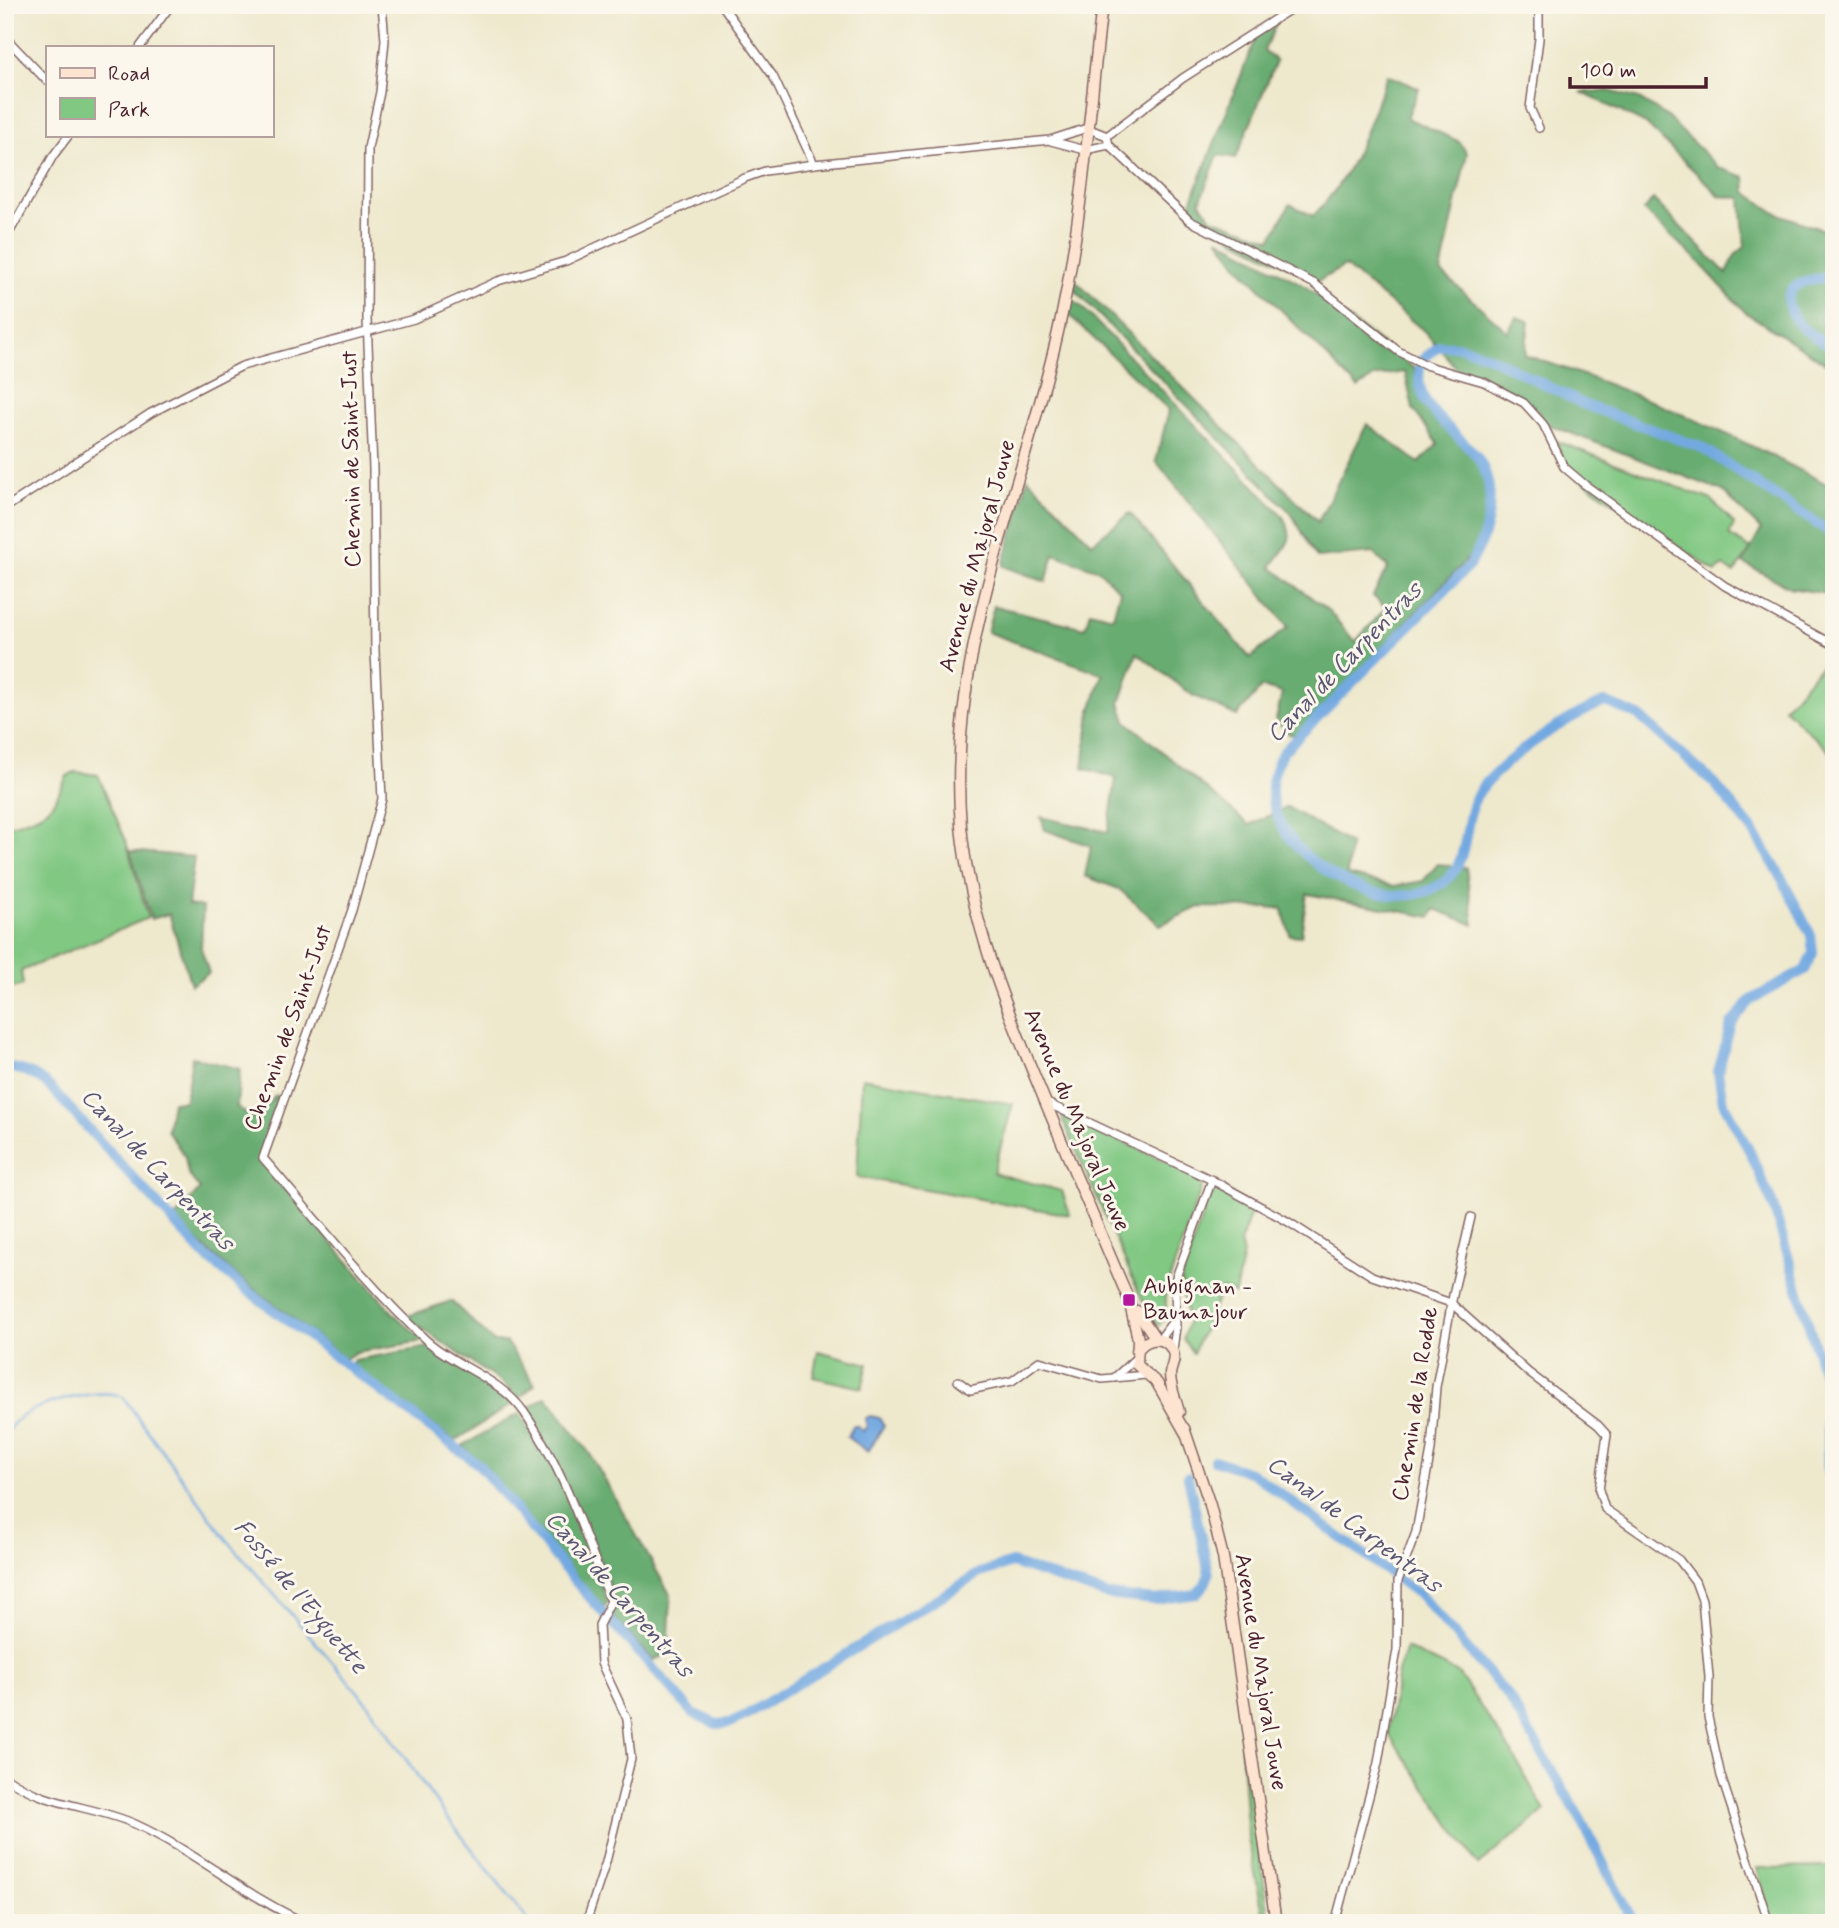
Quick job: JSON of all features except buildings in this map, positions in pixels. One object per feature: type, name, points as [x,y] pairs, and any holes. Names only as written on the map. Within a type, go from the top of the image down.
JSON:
[{"type":"main road","name":"Avenue du Majoral Jouve","points":[[1102,5],[1085,150],[1059,330],[971,652],[959,764],[961,826],[976,915],[994,976],[1129,1300],[1136,1325],[1140,1371],[1162,1391],[1185,1432]]},
{"type":"main road","name":"Avenue du Majoral Jouve","points":[[1129,1300],[1157,1339],[1172,1350],[1170,1370],[1185,1432],[1210,1505],[1223,1557],[1276,1923]]},
{"type":"main road","points":[[1137,1354],[1145,1342],[1157,1339]]},
{"type":"main road","points":[[1148,1376],[1165,1375],[1170,1370]]},
{"type":"street","points":[[141,46],[171,5]]},
{"type":"street","name":"Chemin de Saint-Just","points":[[382,5],[385,40],[380,92],[368,148],[367,319],[370,330],[373,581],[382,799],[352,910],[263,1158],[396,1312],[430,1343],[501,1389],[523,1411],[564,1482],[611,1601],[601,1617],[601,1663],[627,1719],[631,1759],[606,1862],[586,1923]]},
{"type":"street","points":[[722,5],[773,76],[814,164]]},
{"type":"street","points":[[1050,141],[1085,150],[1108,141],[1183,78],[1297,5]]},
{"type":"street","points":[[1539,5],[1539,39],[1530,108],[1539,128]]},
{"type":"street","points":[[5,37],[46,80]]},
{"type":"street","points":[[5,509],[151,413],[242,366],[414,319],[517,273],[566,261],[746,177],[765,171],[814,164],[1050,141],[1087,130],[1108,141],[1190,221],[1315,284],[1381,339],[1416,361],[1484,383],[1524,403],[1543,424],[1564,467],[1584,484],[1725,586],[1834,645]]},
{"type":"street","points":[[5,240],[53,156],[68,136]]},
{"type":"street","points":[[1045,1102],[1212,1180],[1287,1221],[1372,1276],[1451,1303],[1505,1352],[1607,1435],[1599,1490],[1605,1509],[1679,1560],[1695,1581],[1706,1618],[1707,1717],[1721,1776],[1769,1923]]},
{"type":"street","points":[[1172,1350],[1176,1316],[1175,1280],[1212,1180]]},
{"type":"street","name":"Chemin de la Rodde","points":[[1335,1923],[1378,1763],[1397,1650],[1398,1581],[1416,1532],[1451,1303],[1471,1217]]},
{"type":"street","points":[[1157,1339],[1176,1316]]},
{"type":"street","points":[[1114,1378],[1137,1354]]},
{"type":"street","points":[[958,1381],[970,1390],[1012,1381],[1039,1361],[1046,1360],[1093,1377],[1148,1376]]},
{"type":"street","points":[[5,1777],[27,1793],[60,1805],[132,1823],[273,1908],[306,1923]]},
{"type":"green space","points":[[1277,22],[1264,50],[1276,61],[1236,158],[1218,155],[1200,202],[1211,218],[1271,239],[1290,204],[1313,216],[1339,185],[1349,168],[1366,132],[1387,75],[1419,88],[1407,118],[1458,141],[1467,153],[1441,272],[1508,332],[1516,317],[1529,321],[1525,355],[1682,414],[1759,449],[1834,488],[1834,595],[1791,588],[1743,563],[1761,530],[1723,491],[1544,423],[1539,413],[1515,393],[1457,369],[1424,331],[1345,266],[1318,281],[1194,219],[1188,212],[1191,202],[1257,35]]},
{"type":"green space","points":[[1609,91],[1639,99],[1666,116],[1719,168],[1745,177],[1746,192],[1776,213],[1834,234],[1834,298],[1824,321],[1834,327],[1834,375],[1828,365],[1745,312],[1696,259],[1644,211],[1653,199],[1727,274],[1735,255],[1745,247],[1741,198],[1720,196],[1646,124],[1581,92]]},
{"type":"green space","points":[[1218,238],[1305,286],[1415,369],[1417,385],[1427,410],[1473,456],[1484,477],[1487,501],[1484,526],[1478,548],[1297,735],[1289,734],[1276,720],[1282,693],[1262,687],[1237,716],[1192,695],[1137,653],[1120,703],[1126,721],[1249,825],[1287,807],[1350,844],[1347,875],[1395,886],[1423,881],[1438,864],[1466,868],[1474,925],[1435,909],[1431,917],[1307,894],[1301,936],[1290,935],[1282,908],[1199,907],[1160,925],[1119,889],[1085,876],[1091,846],[1045,830],[1041,817],[1108,832],[1116,778],[1083,768],[1090,713],[1103,674],[987,632],[994,606],[1085,628],[1090,611],[1113,617],[1120,591],[1099,570],[1054,554],[1046,582],[1003,566],[1028,478],[1092,543],[1130,513],[1250,658],[1288,627],[1156,461],[1169,410],[1069,315],[1072,300],[1081,306],[1282,515],[1290,537],[1271,567],[1329,611],[1355,642],[1386,608],[1373,596],[1388,567],[1373,553],[1317,558],[1291,513],[1074,289],[1074,279],[1318,522],[1367,424],[1419,463],[1438,444],[1413,409],[1405,372],[1374,377],[1358,388],[1239,267]]},
{"type":"green space","points":[[1556,441],[1712,500],[1734,524],[1729,535],[1751,549],[1734,573],[1723,566],[1716,572],[1571,473]]},
{"type":"green space","points":[[1827,659],[1834,662],[1834,756],[1784,708]]},
{"type":"green space","points":[[75,772],[98,775],[126,841],[148,918],[21,971],[23,985],[5,990],[5,827],[45,811],[56,799],[67,776]]},
{"type":"green space","points":[[130,851],[194,857],[188,905],[203,907],[201,948],[209,973],[191,985],[169,914],[151,919]]},
{"type":"green space","points":[[192,1057],[240,1069],[237,1107],[255,1119],[276,1095],[280,1098],[259,1159],[394,1314],[424,1341],[356,1352],[345,1359],[232,1272],[173,1220],[200,1189],[188,1174],[185,1157],[167,1130],[172,1102],[185,1101]]},
{"type":"green space","points":[[862,1078],[1013,1104],[993,1173],[1062,1191],[1070,1215],[857,1177]]},
{"type":"green space","points":[[1066,1114],[1204,1180],[1166,1290],[1166,1316],[1158,1327],[1138,1291],[1062,1118]]},
{"type":"green space","points":[[1216,1191],[1226,1191],[1253,1207],[1240,1243],[1243,1254],[1235,1294],[1222,1289],[1193,1353],[1183,1339],[1188,1322],[1181,1279],[1208,1199]]},
{"type":"green space","points":[[451,1301],[494,1342],[506,1342],[535,1384],[519,1399],[505,1385],[405,1317]]},
{"type":"green space","points":[[429,1347],[499,1391],[512,1404],[455,1441],[351,1365],[354,1360]]},
{"type":"green space","points":[[818,1351],[868,1364],[862,1388],[813,1377]]},
{"type":"green space","points":[[546,1396],[590,1454],[671,1596],[668,1654],[653,1660],[611,1615],[616,1603],[596,1552],[565,1481],[527,1409]]},
{"type":"green space","points":[[520,1413],[560,1480],[608,1602],[603,1609],[485,1466],[462,1446]]},
{"type":"green space","points":[[1406,1648],[1458,1673],[1512,1753],[1545,1811],[1478,1865],[1388,1733],[1398,1672]]},
{"type":"green space","points":[[1243,1742],[1270,1923],[1265,1923],[1248,1838],[1241,1744]]},
{"type":"green space","points":[[1834,1867],[1834,1923],[1772,1923],[1757,1868]]},
{"type":"water","points":[[870,1416],[879,1418],[884,1425],[868,1452],[847,1437],[853,1426],[858,1426],[863,1431],[867,1426],[865,1419]]},
{"type":"waterway","name":"Canal de Carpentras","points":[[1834,278],[1802,283],[1790,293],[1788,301],[1798,323],[1834,348]]},
{"type":"waterway","name":"Canal de Carpentras","points":[[1834,535],[1703,448],[1585,405],[1486,355],[1458,346],[1439,346],[1422,360],[1419,375],[1421,389],[1433,412],[1474,453],[1482,466],[1490,495],[1482,540],[1469,566],[1282,753],[1272,781],[1272,800],[1283,828],[1313,861],[1355,886],[1378,893],[1402,896],[1424,892],[1452,875],[1464,846],[1473,804],[1480,790],[1493,775],[1551,730],[1605,702],[1639,716],[1714,783],[1751,828],[1778,871],[1811,935],[1813,953],[1805,970],[1751,1000],[1731,1024],[1718,1072],[1723,1102],[1750,1152],[1773,1205],[1826,1383],[1828,1472],[1834,1494]]},
{"type":"waterway","name":"Canal de Carpentras","points":[[5,1067],[30,1073],[51,1088],[202,1253],[244,1288],[479,1465],[573,1579],[693,1713],[716,1724],[730,1723],[746,1715],[980,1573],[1012,1563],[1107,1595],[1155,1600],[1196,1594],[1204,1586],[1209,1574],[1188,1477]]},
{"type":"waterway","name":"Fossé de l'Eyguette","points":[[5,1435],[18,1419],[45,1405],[88,1395],[114,1394],[123,1397],[224,1536],[364,1699],[442,1811],[530,1923]]},
{"type":"waterway","name":"Canal de Carpentras","points":[[1214,1460],[1252,1473],[1421,1596],[1508,1696],[1580,1818],[1634,1923]]},
{"type":"place","name":"Aubignan - Baumajour","points":[[1129,1300]]}]
